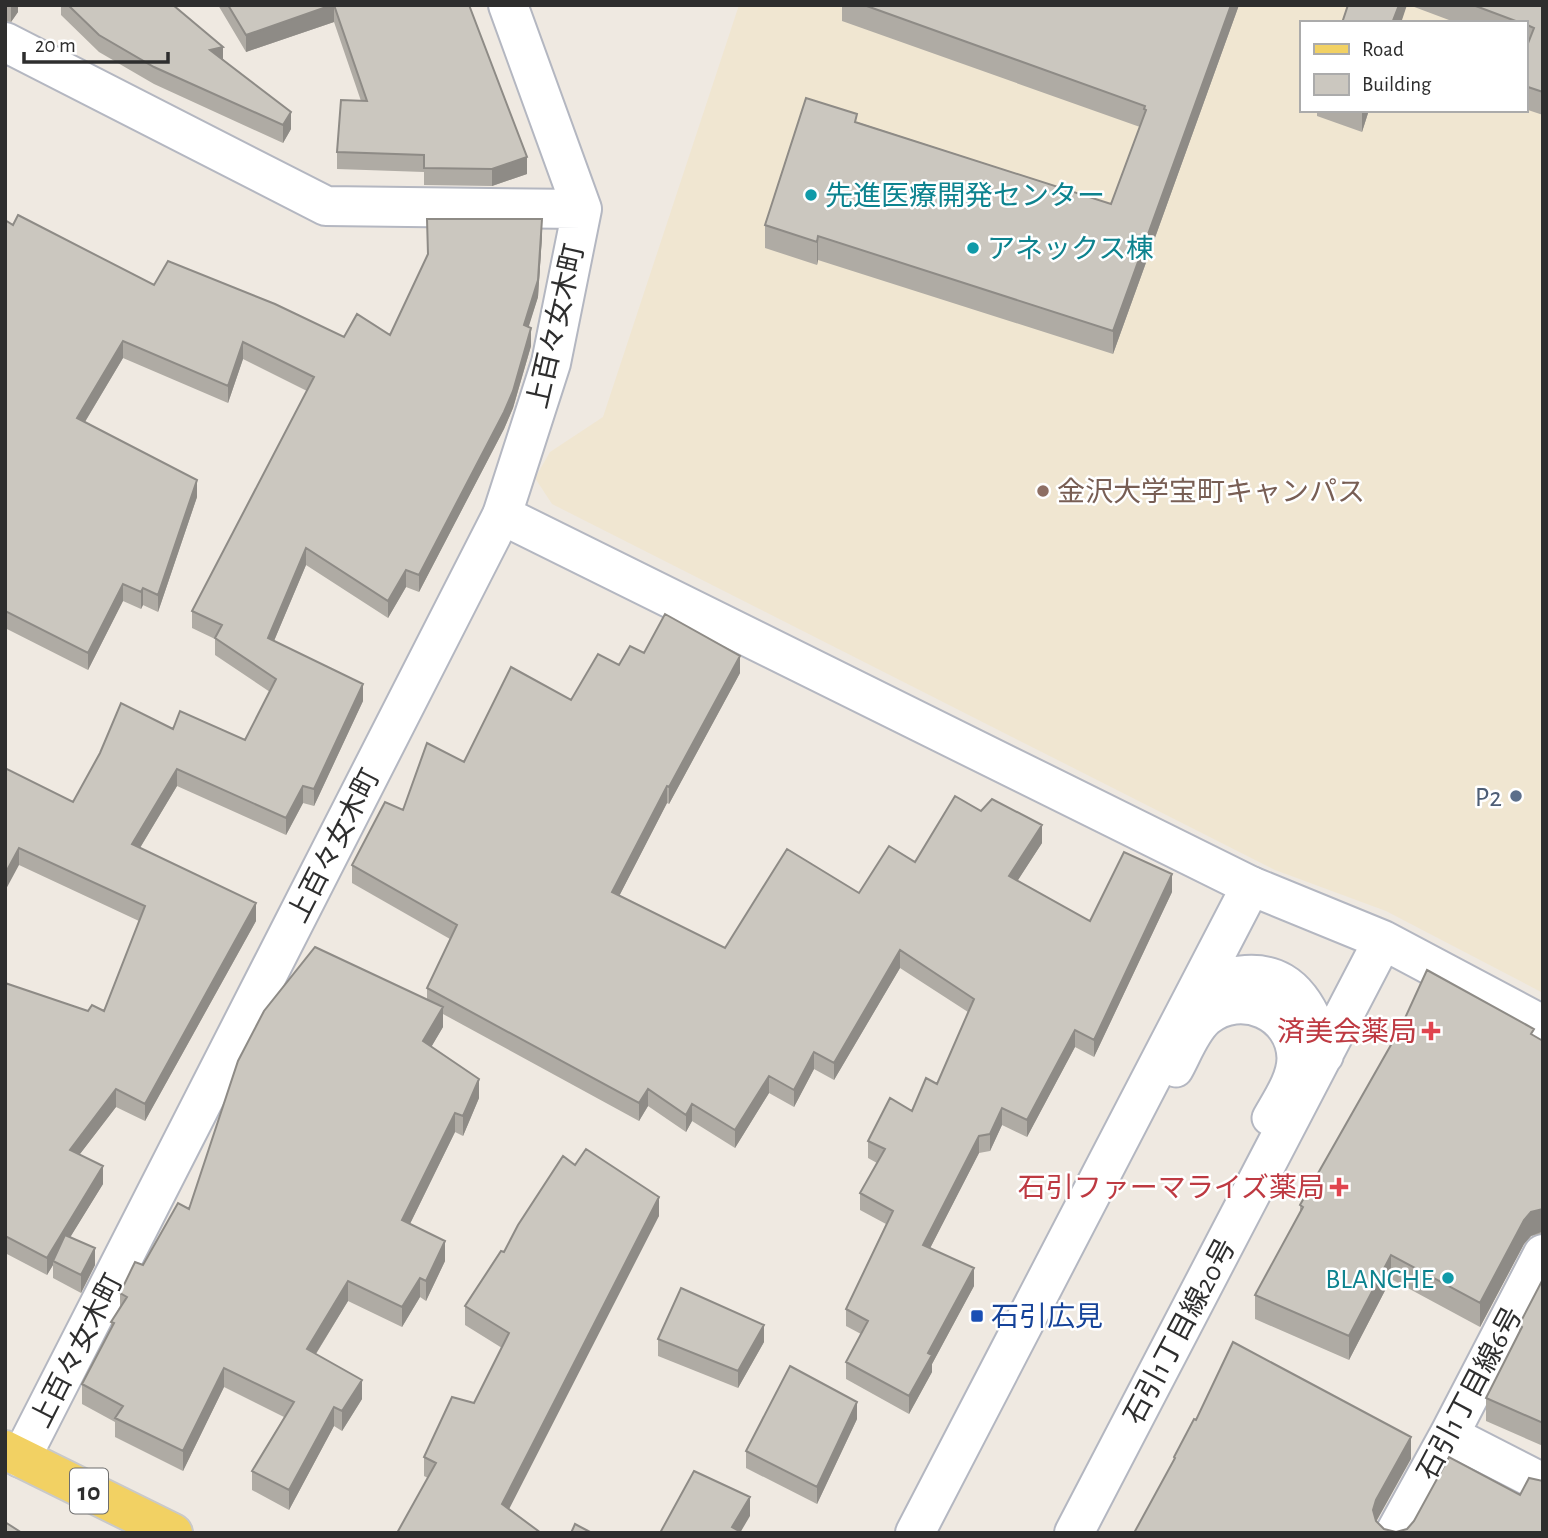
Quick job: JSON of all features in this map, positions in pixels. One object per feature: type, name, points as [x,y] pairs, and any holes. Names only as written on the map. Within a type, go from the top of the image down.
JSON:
[{"type":"main road","name":"10","points":[[13,1454],[173,1533]]},
{"type":"street","points":[[5,42],[326,206],[582,209],[508,5]]},
{"type":"street","name":"上百々女木町","points":[[13,1454],[502,515],[551,363],[582,209]]},
{"type":"street","points":[[502,515],[1251,886],[1383,940],[1543,1025]]},
{"type":"street","points":[[915,1533],[1251,886]]},
{"type":"street","name":"石引1丁目線20号","points":[[1074,1533],[1383,940]]},
{"type":"street","points":[[1199,988],[1231,975],[1248,974],[1279,981],[1303,1002],[1315,1023],[1324,1055]]},
{"type":"street","points":[[936,1533],[1195,1034],[1205,1020],[1230,1008],[1243,1006],[1265,1012],[1281,1024],[1290,1042],[1294,1058],[1289,1081],[1054,1533]]},
{"type":"street","name":"石引1丁目線6号","points":[[1395,1533],[1543,1254]]},
{"type":"street","points":[[1449,1434],[1543,1483]]},
{"type":"shaded area","name":"金沢大学宝町キャンパス","points":[[739,5],[1543,5],[1543,993],[1386,911],[1275,870],[552,504],[535,478],[550,452],[603,417]]},
{"type":"building","points":[[68,5],[173,5],[223,47],[210,50],[291,112],[283,125],[154,67],[99,35]]},
{"type":"building","points":[[228,5],[332,5],[246,35]]},
{"type":"building","points":[[334,5],[469,5],[527,157],[492,169],[424,168],[424,155],[337,152],[341,100],[367,101]]},
{"type":"building","points":[[864,5],[1231,5],[1113,331],[818,236],[817,242],[765,225],[806,98],[857,114],[855,122],[1111,204],[1146,110],[1145,106]]},
{"type":"building","points":[[1348,5],[1399,5],[1393,21],[1343,21]]},
{"type":"building","points":[[1473,5],[1543,5],[1543,92],[1527,87],[1527,46],[1534,28],[1527,25],[1527,21],[1516,21]]},
{"type":"building","points":[[18,215],[154,285],[168,261],[275,304],[344,337],[357,314],[390,335],[428,254],[427,219],[542,219],[538,280],[524,325],[531,328],[513,391],[419,575],[406,570],[388,601],[306,548],[268,638],[363,684],[314,789],[303,786],[286,818],[177,769],[132,844],[256,903],[145,1104],[116,1089],[70,1150],[103,1166],[47,1258],[5,1236],[5,983],[88,1011],[92,1005],[104,1011],[145,906],[19,848],[5,874],[5,768],[73,802],[100,753],[121,703],[173,729],[180,711],[245,740],[276,679],[215,638],[222,625],[192,611],[314,377],[243,342],[228,386],[123,341],[77,418],[197,480],[158,595],[143,588],[141,592],[123,584],[88,653],[5,611],[5,220],[13,225]]},
{"type":"building","points":[[665,614],[740,656],[669,787],[667,786],[612,892],[725,948],[787,849],[859,893],[889,846],[915,862],[955,796],[981,811],[992,799],[1042,825],[1009,876],[1090,921],[1124,852],[1172,874],[1094,1040],[1075,1030],[1027,1120],[1002,1108],[990,1134],[979,1136],[923,1245],[974,1268],[928,1353],[932,1355],[909,1396],[846,1362],[868,1321],[846,1309],[893,1211],[860,1193],[885,1149],[868,1141],[890,1098],[912,1111],[926,1078],[937,1084],[974,999],[900,950],[834,1063],[814,1052],[794,1090],[769,1076],[735,1130],[692,1104],[686,1115],[648,1089],[639,1103],[427,988],[457,925],[352,865],[385,802],[403,810],[427,743],[464,762],[511,667],[571,700],[598,654],[619,665],[630,646],[644,653]]},
{"type":"building","points":[[315,947],[443,1007],[423,1041],[479,1079],[463,1116],[455,1113],[402,1220],[445,1241],[426,1281],[420,1278],[402,1307],[348,1281],[307,1349],[362,1380],[342,1411],[334,1407],[289,1490],[252,1471],[294,1402],[224,1368],[183,1451],[115,1418],[123,1406],[82,1384],[114,1323],[111,1322],[127,1297],[120,1293],[135,1262],[143,1265],[178,1203],[189,1209],[238,1061],[264,1011]]},
{"type":"building","points":[[1427,970],[1534,1029],[1531,1034],[1543,1041],[1543,1209],[1531,1212],[1524,1220],[1480,1303],[1391,1255],[1349,1336],[1255,1295],[1303,1207],[1300,1205],[1400,1029]]},
{"type":"building","points":[[586,1149],[659,1197],[502,1504],[541,1533],[397,1533],[436,1463],[424,1457],[452,1397],[474,1403],[509,1333],[465,1306],[501,1251],[504,1252],[518,1225],[563,1156],[575,1165]]},
{"type":"building","points":[[65,1235],[95,1248],[81,1275],[53,1261]]},
{"type":"building","points":[[1543,1279],[1543,1423],[1486,1398]]},
{"type":"building","points":[[681,1288],[764,1325],[738,1371],[658,1339]]},
{"type":"building","points":[[1233,1342],[1411,1437],[1373,1510],[1376,1521],[1384,1529],[1396,1532],[1407,1529],[1449,1457],[1520,1495],[1529,1478],[1543,1481],[1543,1533],[1134,1533],[1194,1419],[1196,1420]]},
{"type":"building","points":[[790,1366],[857,1402],[817,1487],[746,1451]]},
{"type":"building","points":[[694,1471],[750,1497],[732,1527],[743,1533],[660,1533]]},
{"type":"building","points":[[5,1522],[22,1533],[5,1533]]},
{"type":"building","points":[[575,1524],[592,1533],[571,1533]]},
{"type":"place","name":"先進医療開発センター","points":[[811,195]]},
{"type":"place","name":"アネックス棟","points":[[973,248]]},
{"type":"place","name":"金沢大学宝町キャンパス","points":[[1043,491]]},
{"type":"place","name":"P2","points":[[1516,796]]},
{"type":"place","name":"済美会薬局","points":[[1431,1031]]},
{"type":"place","name":"石引ファーマライズ薬局","points":[[1339,1187]]},
{"type":"place","name":"BLANCHE","points":[[1448,1278]]},
{"type":"place","name":"石引広見","points":[[977,1316]]}]
